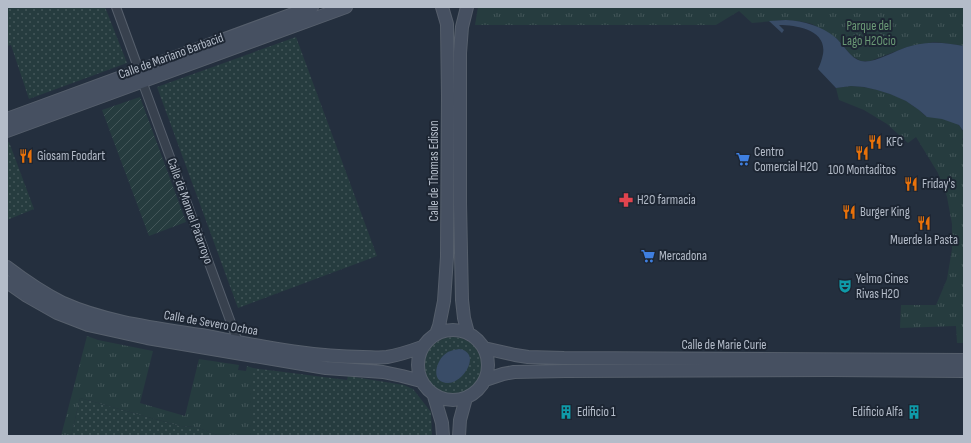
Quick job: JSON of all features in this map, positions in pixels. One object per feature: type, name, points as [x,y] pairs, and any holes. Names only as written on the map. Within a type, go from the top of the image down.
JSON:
[{"type":"street","name":"Calle de Manuel Patarroyo","points":[[116,7],[238,342]]},
{"type":"street","name":"Calle de Mariano Barbacid","points":[[7,131],[94,100],[141,75],[312,7]]},
{"type":"street","name":"Calle de Mariano Barbacid","points":[[7,119],[346,7]]},
{"type":"street","name":"Calle de Thomas Edison","points":[[436,334],[444,301],[447,257],[448,96],[446,24],[442,7]]},
{"type":"street","name":"Calle de Thomas Edison","points":[[467,7],[462,27],[460,53],[460,203],[462,300],[464,318],[468,333]]},
{"type":"street","name":"Calle de Severo Ochoa","points":[[7,267],[34,286],[63,303],[93,314],[130,323],[326,356],[386,357],[403,354],[422,347]]},
{"type":"street","name":"Calle de Severo Ochoa","points":[[7,282],[27,296],[57,313],[94,327],[147,338],[326,368],[383,372],[421,381]]},
{"type":"street","points":[[446,330],[458,330],[468,333],[480,342],[488,358],[488,370],[485,380],[479,389],[466,398],[456,401],[445,400],[434,396],[421,381],[418,370],[418,359],[422,347],[436,334],[446,330]]},
{"type":"street","name":"Calle de Marie Curie","points":[[484,348],[528,357],[557,358],[964,360]]},
{"type":"street","name":"Calle de Marie Curie","points":[[485,380],[514,372],[557,371],[964,371]]},
{"type":"street","points":[[434,396],[442,423],[443,436]]},
{"type":"street","points":[[459,436],[460,420],[466,398]]},
{"type":"green space","points":[[7,7],[105,7],[127,63],[29,99],[11,45],[7,46]]},
{"type":"green space","name":"Parque del Lago H2Ocio","points":[[478,7],[964,7],[964,46],[934,42],[907,47],[870,61],[861,61],[852,56],[836,38],[812,24],[786,20],[752,23],[739,11],[716,25],[475,25]]},
{"type":"green space","points":[[296,37],[377,256],[238,308],[157,87]]},
{"type":"green space","name":"Parque del Lago H2Ocio","points":[[851,86],[873,89],[894,95],[908,102],[928,117],[944,118],[958,124],[963,132],[964,343],[957,343],[956,326],[900,328],[901,305],[936,305],[947,279],[952,249],[952,224],[947,197],[938,173],[916,137],[908,143],[887,124],[864,110],[839,100],[836,88]]},
{"type":"green space","points":[[140,97],[186,222],[149,236],[102,110]]},
{"type":"green space","points":[[9,142],[34,209],[7,220],[7,143]]},
{"type":"green space","points":[[87,336],[98,340],[153,351],[140,403],[185,416],[199,359],[239,365],[238,370],[246,371],[247,366],[253,368],[253,436],[220,436],[196,427],[180,426],[80,398],[71,436],[61,436]]},
{"type":"green space","points":[[453,337],[464,339],[477,350],[480,355],[482,366],[480,377],[469,390],[464,393],[453,395],[442,393],[429,382],[426,377],[424,366],[426,355],[437,342],[442,339]]},
{"type":"green space","points":[[253,368],[347,380],[348,376],[404,385],[413,389],[431,412],[432,436],[253,436]]},
{"type":"green space","points":[[80,398],[180,426],[196,427],[220,436],[71,436]]},
{"type":"water","points":[[786,20],[806,23],[825,30],[836,38],[847,51],[861,61],[872,61],[907,47],[922,44],[942,43],[964,46],[964,132],[959,125],[942,119],[927,117],[906,101],[890,94],[864,87],[851,86],[836,88],[818,69],[823,54],[823,46],[816,34],[809,30],[794,26],[779,25],[784,30],[782,33],[769,21]]},
{"type":"water","points":[[459,349],[466,351],[469,356],[470,361],[465,373],[454,382],[442,382],[439,380],[436,372],[441,358],[453,350]]},
{"type":"place","name":"KFC","points":[[875,142]]},
{"type":"place","name":"100 Montaditos","points":[[862,153]]},
{"type":"place","name":"Giosam Foodart","points":[[26,156]]},
{"type":"place","name":"Centro Comercial H2O","points":[[743,159]]},
{"type":"place","name":"Friday's","points":[[911,184]]},
{"type":"place","name":"H2O farmacia","points":[[626,200]]},
{"type":"place","name":"Burger King","points":[[849,212]]},
{"type":"place","name":"Muerde la Pasta","points":[[924,223]]},
{"type":"place","name":"Mercadona","points":[[648,256]]},
{"type":"place","name":"Yelmo Cines Rivas H2O","points":[[845,286]]},
{"type":"place","name":"Edificio 1","points":[[566,412]]},
{"type":"place","name":"Edificio Alfa","points":[[914,412]]}]
